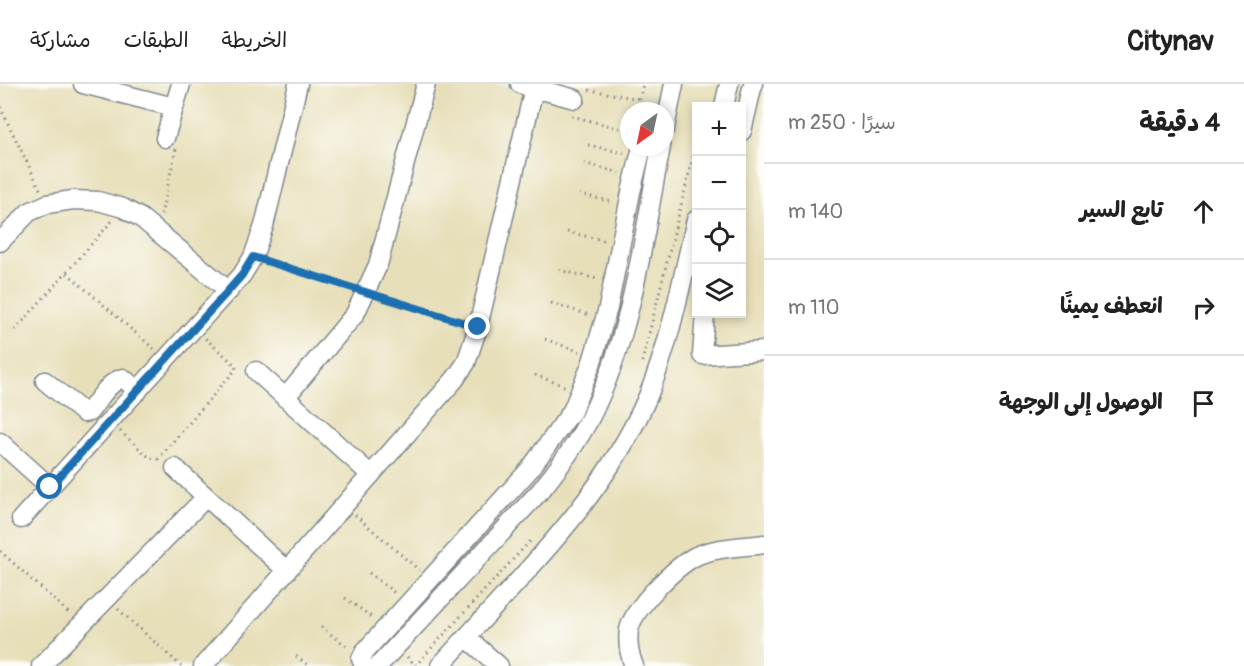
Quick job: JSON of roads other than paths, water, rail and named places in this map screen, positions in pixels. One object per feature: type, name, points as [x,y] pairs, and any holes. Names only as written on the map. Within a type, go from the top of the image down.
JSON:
[{"type":"street","points":[[83,84],[174,107]]},
{"type":"street","points":[[165,138],[181,84]]},
{"type":"street","points":[[21,519],[242,275],[253,257],[264,225],[298,84]]},
{"type":"street","points":[[285,398],[355,314],[366,292],[378,265],[426,84]]},
{"type":"street","points":[[666,102],[674,84]]},
{"type":"street","points":[[725,102],[729,84]]},
{"type":"street","points":[[746,111],[753,84]]},
{"type":"street","points":[[203,666],[456,379],[466,363],[478,327],[527,86],[575,99]]},
{"type":"street","points":[[359,659],[541,455],[572,411],[573,386],[640,156]]},
{"type":"street","points":[[378,666],[541,490],[576,443],[598,402],[611,371],[632,295],[659,156]]},
{"type":"street","points":[[0,242],[29,212],[47,204],[73,200],[98,201],[123,208],[141,218],[228,291]]},
{"type":"street","points":[[440,666],[577,512],[616,457],[647,396],[660,364],[692,237]]},
{"type":"street","points":[[705,318],[702,355],[764,351]]},
{"type":"street","points":[[256,371],[371,475]]},
{"type":"street","points":[[45,381],[84,413],[89,412],[119,378],[123,378],[138,391]]},
{"type":"street","points":[[0,442],[50,487]]},
{"type":"street","points":[[175,468],[287,571]]},
{"type":"street","points":[[41,666],[206,497]]},
{"type":"street","points":[[634,666],[628,651],[629,628],[640,609],[663,582],[697,555],[764,544]]},
{"type":"street","points":[[462,641],[482,666]]},
{"type":"street","points":[[462,641],[499,666]]}]
